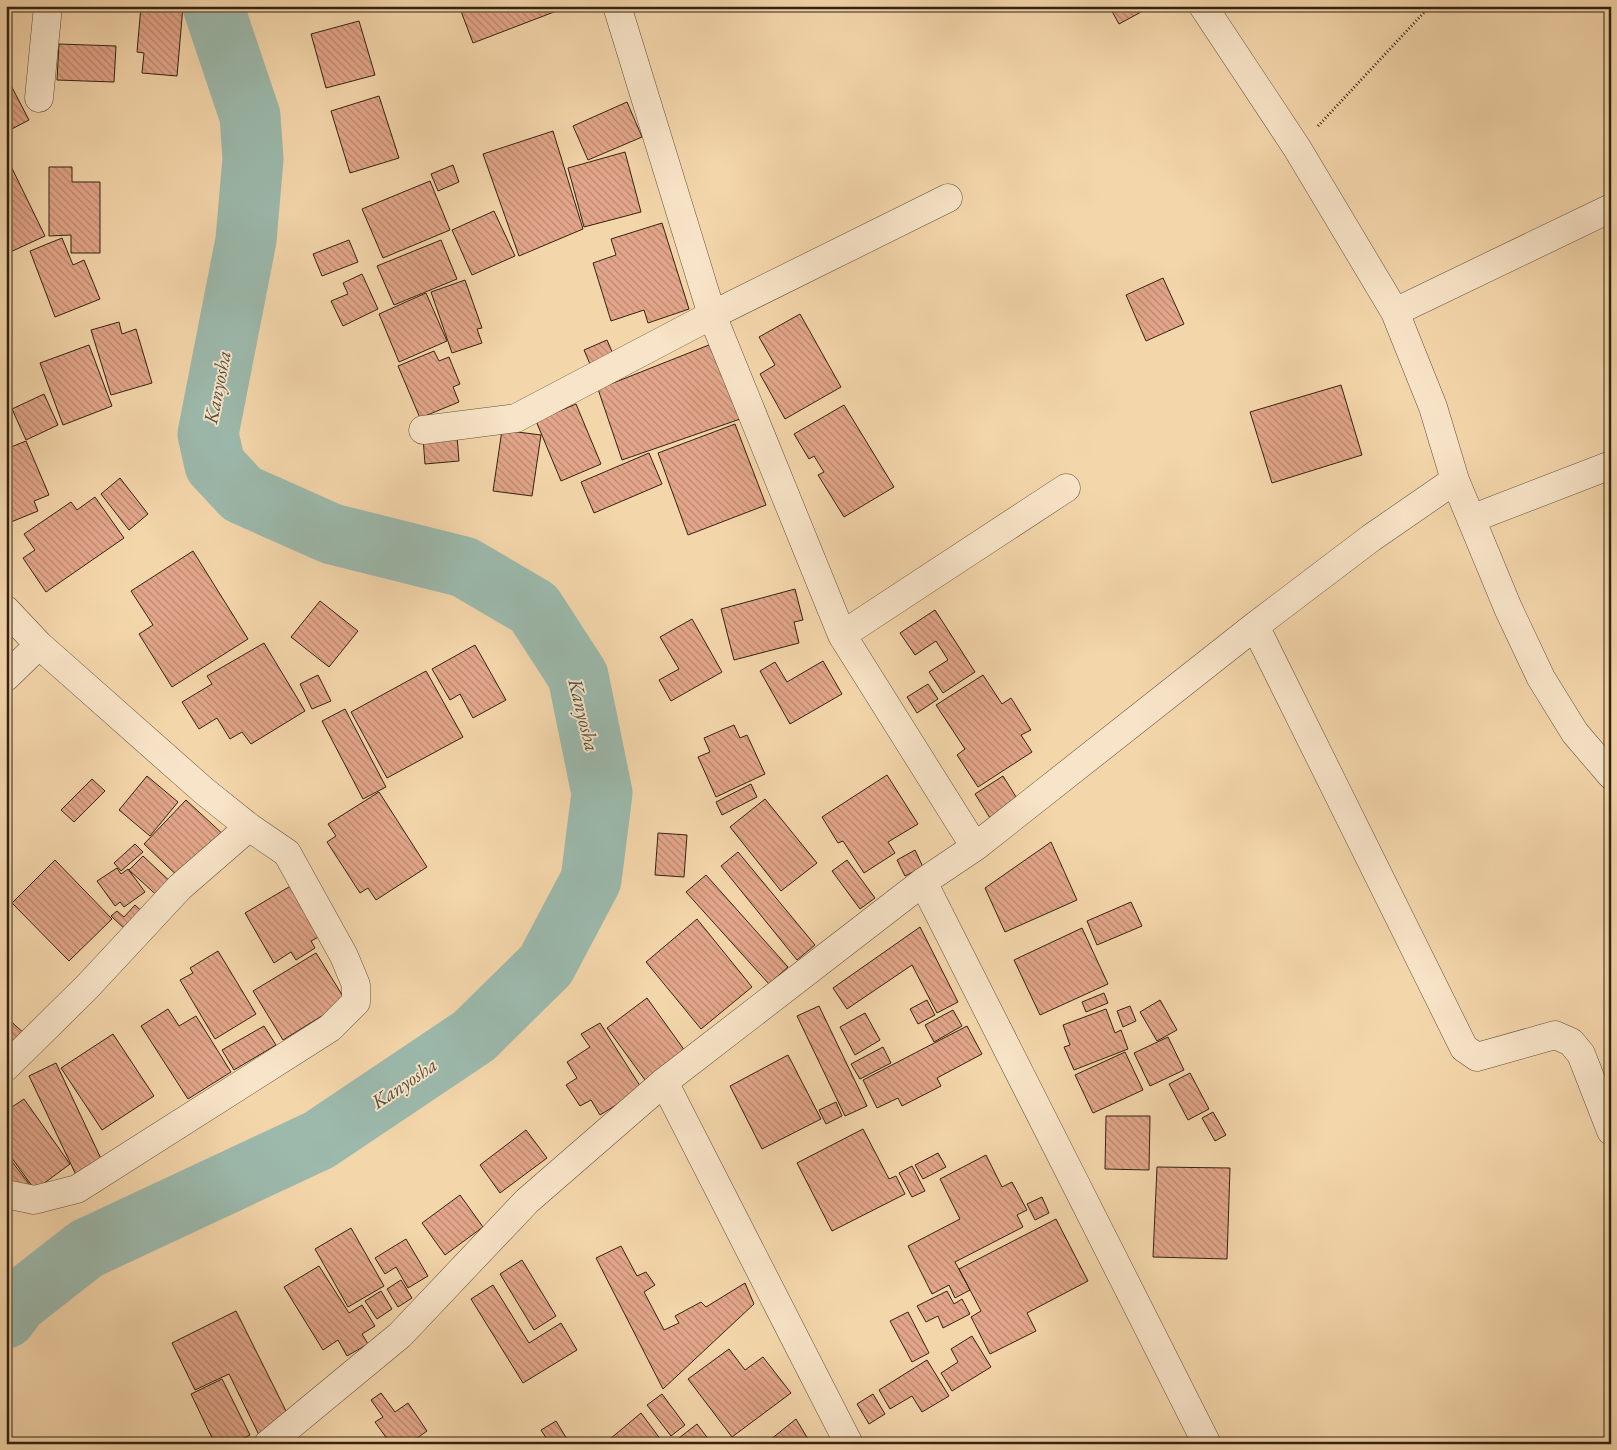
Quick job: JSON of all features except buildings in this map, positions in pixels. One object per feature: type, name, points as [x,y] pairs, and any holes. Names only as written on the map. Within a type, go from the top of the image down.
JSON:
[{"type":"street","points":[[39,98],[48,6]]},
{"type":"street","points":[[617,6],[712,315],[842,635],[975,847]]},
{"type":"street","points":[[1202,6],[1297,148],[1395,312],[1433,407],[1456,480],[1508,608],[1541,678],[1575,734],[1611,775]]},
{"type":"street","points":[[423,430],[516,418],[712,315],[948,198]]},
{"type":"street","points":[[1395,312],[1611,208]]},
{"type":"street","points":[[1471,519],[1611,465]]},
{"type":"street","points":[[268,1444],[400,1335],[527,1201],[664,1082],[923,882],[975,847],[1255,626],[1371,538],[1456,480]]},
{"type":"street","points":[[842,635],[1066,488]]},
{"type":"street","points":[[6,610],[39,645],[204,791],[249,827],[287,853],[344,956],[356,985],[356,1002],[330,1028],[77,1189],[34,1200],[6,1194]]},
{"type":"street","points":[[1255,626],[1464,1048],[1477,1057],[1556,1035],[1572,1042],[1581,1054],[1611,1131]]},
{"type":"street","points":[[6,677],[39,645]]},
{"type":"street","points":[[6,1067],[87,988],[180,887],[249,827]]},
{"type":"street","points":[[923,882],[1207,1444]]},
{"type":"street","points":[[664,1082],[849,1444]]},
{"type":"path","points":[[1297,148],[1430,6]]},
{"type":"waterway","name":"Kanyosha","points":[[6,1318],[17,1303],[86,1249],[319,1140],[474,1036],[546,965],[591,880],[602,793],[578,676],[534,608],[464,567],[332,534],[242,494],[215,465],[208,434],[246,240],[253,159],[250,116],[213,6]]}]
